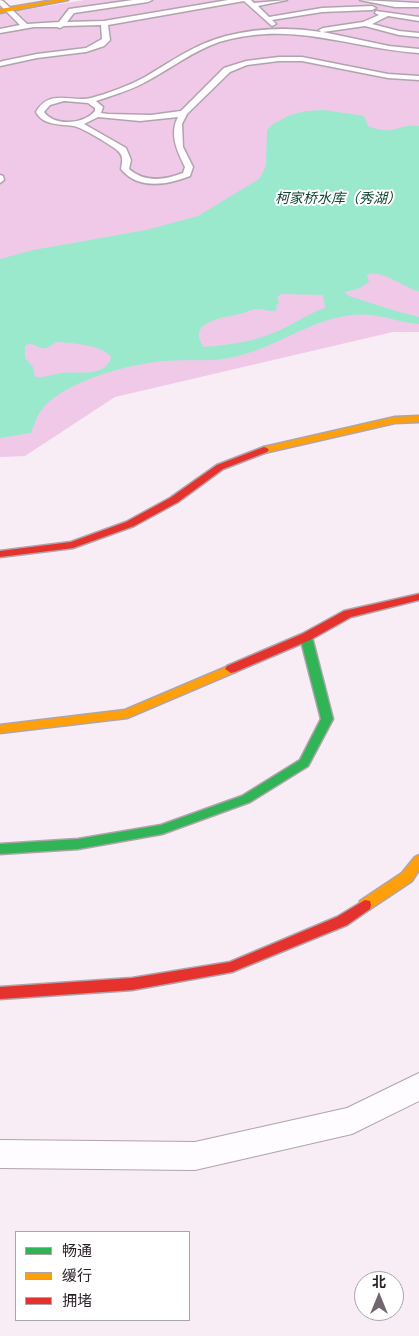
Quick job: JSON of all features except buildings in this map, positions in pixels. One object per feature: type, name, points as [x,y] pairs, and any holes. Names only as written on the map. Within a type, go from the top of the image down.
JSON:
[{"type":"street","points":[[5,5],[65,0]]},
{"type":"street","points":[[0,554],[73,545],[130,524],[174,500],[220,468],[268,448],[395,420],[419,419]]},
{"type":"street","points":[[0,729],[127,714],[306,637],[348,614],[419,597]]},
{"type":"street","points":[[0,849],[78,844],[162,829],[246,800],[304,763],[328,719],[306,637]]},
{"type":"street","points":[[0,993],[132,984],[232,967],[342,921],[407,877],[419,860]]},
{"type":"street","points":[[0,1154],[195,1156],[352,1120],[419,1086]]},
{"type":"lane","points":[[60,26],[72,12],[148,0]]},
{"type":"lane","points":[[0,31],[25,26],[104,23],[241,0]]},
{"type":"lane","points":[[249,3],[283,0]]},
{"type":"lane","points":[[249,3],[268,19],[278,32]]},
{"type":"lane","points":[[268,19],[368,3],[419,5]]},
{"type":"lane","points":[[368,3],[385,14],[419,19]]},
{"type":"lane","points":[[5,5],[25,26]]},
{"type":"lane","points":[[303,32],[365,24],[385,14]]},
{"type":"lane","points":[[0,64],[42,55],[94,48],[103,44],[106,40],[104,23]]},
{"type":"lane","points":[[365,24],[399,33],[419,35]]},
{"type":"lane","points":[[90,101],[99,107],[97,115],[92,119],[76,123],[66,124],[48,120],[40,112],[42,108],[54,100],[90,101],[135,84],[186,53],[207,44],[232,38],[278,32],[303,32],[329,34],[379,46],[419,52]]},
{"type":"lane","points":[[76,123],[123,150],[127,160],[125,169],[131,177],[159,182],[176,179],[187,174],[188,167],[179,147],[178,124],[184,113],[227,70],[246,63],[279,59],[302,60],[388,76],[419,78]]},
{"type":"lane","points":[[97,115],[134,119],[166,117],[184,113]]},
{"type":"shaded area","points":[[84,0],[419,0],[419,332],[393,332],[115,397],[25,456],[0,457],[0,14]]},
{"type":"water","name":"柯家桥水库（秀湖）","points":[[324,110],[364,116],[368,126],[377,129],[391,130],[406,126],[419,126],[419,291],[386,276],[373,274],[367,275],[369,282],[358,289],[344,292],[349,296],[419,317],[419,324],[378,316],[352,315],[320,323],[260,349],[228,358],[149,363],[96,376],[79,383],[50,401],[40,412],[31,433],[0,438],[0,259],[33,250],[146,230],[198,216],[259,179],[266,166],[267,130],[273,124],[290,115],[306,111]],"holes":[[[282,294],[323,295],[325,308],[262,337],[233,344],[204,347],[199,332],[208,323],[255,309],[277,310],[276,306],[279,302],[277,297]],[[58,342],[94,347],[111,357],[108,364],[97,371],[35,377],[33,367],[25,358],[25,346],[31,344],[40,348],[46,348]]]},
{"type":"traffic: fast","points":[[0,849],[78,844],[162,829],[246,799],[304,763],[327,719],[306,637]]},
{"type":"traffic: slow","points":[[0,11],[65,0]]},
{"type":"traffic: slow","points":[[264,450],[395,420],[419,419]]},
{"type":"traffic: slow","points":[[0,729],[127,714],[231,669]]},
{"type":"traffic: slow","points":[[365,905],[407,877],[419,860]]},
{"type":"traffic: jam","points":[[0,554],[73,545],[130,524],[174,500],[220,467],[264,450]]},
{"type":"traffic: jam","points":[[231,669],[306,637],[348,614],[419,597]]},
{"type":"traffic: jam","points":[[0,993],[132,984],[232,967],[342,921],[365,905]]}]
